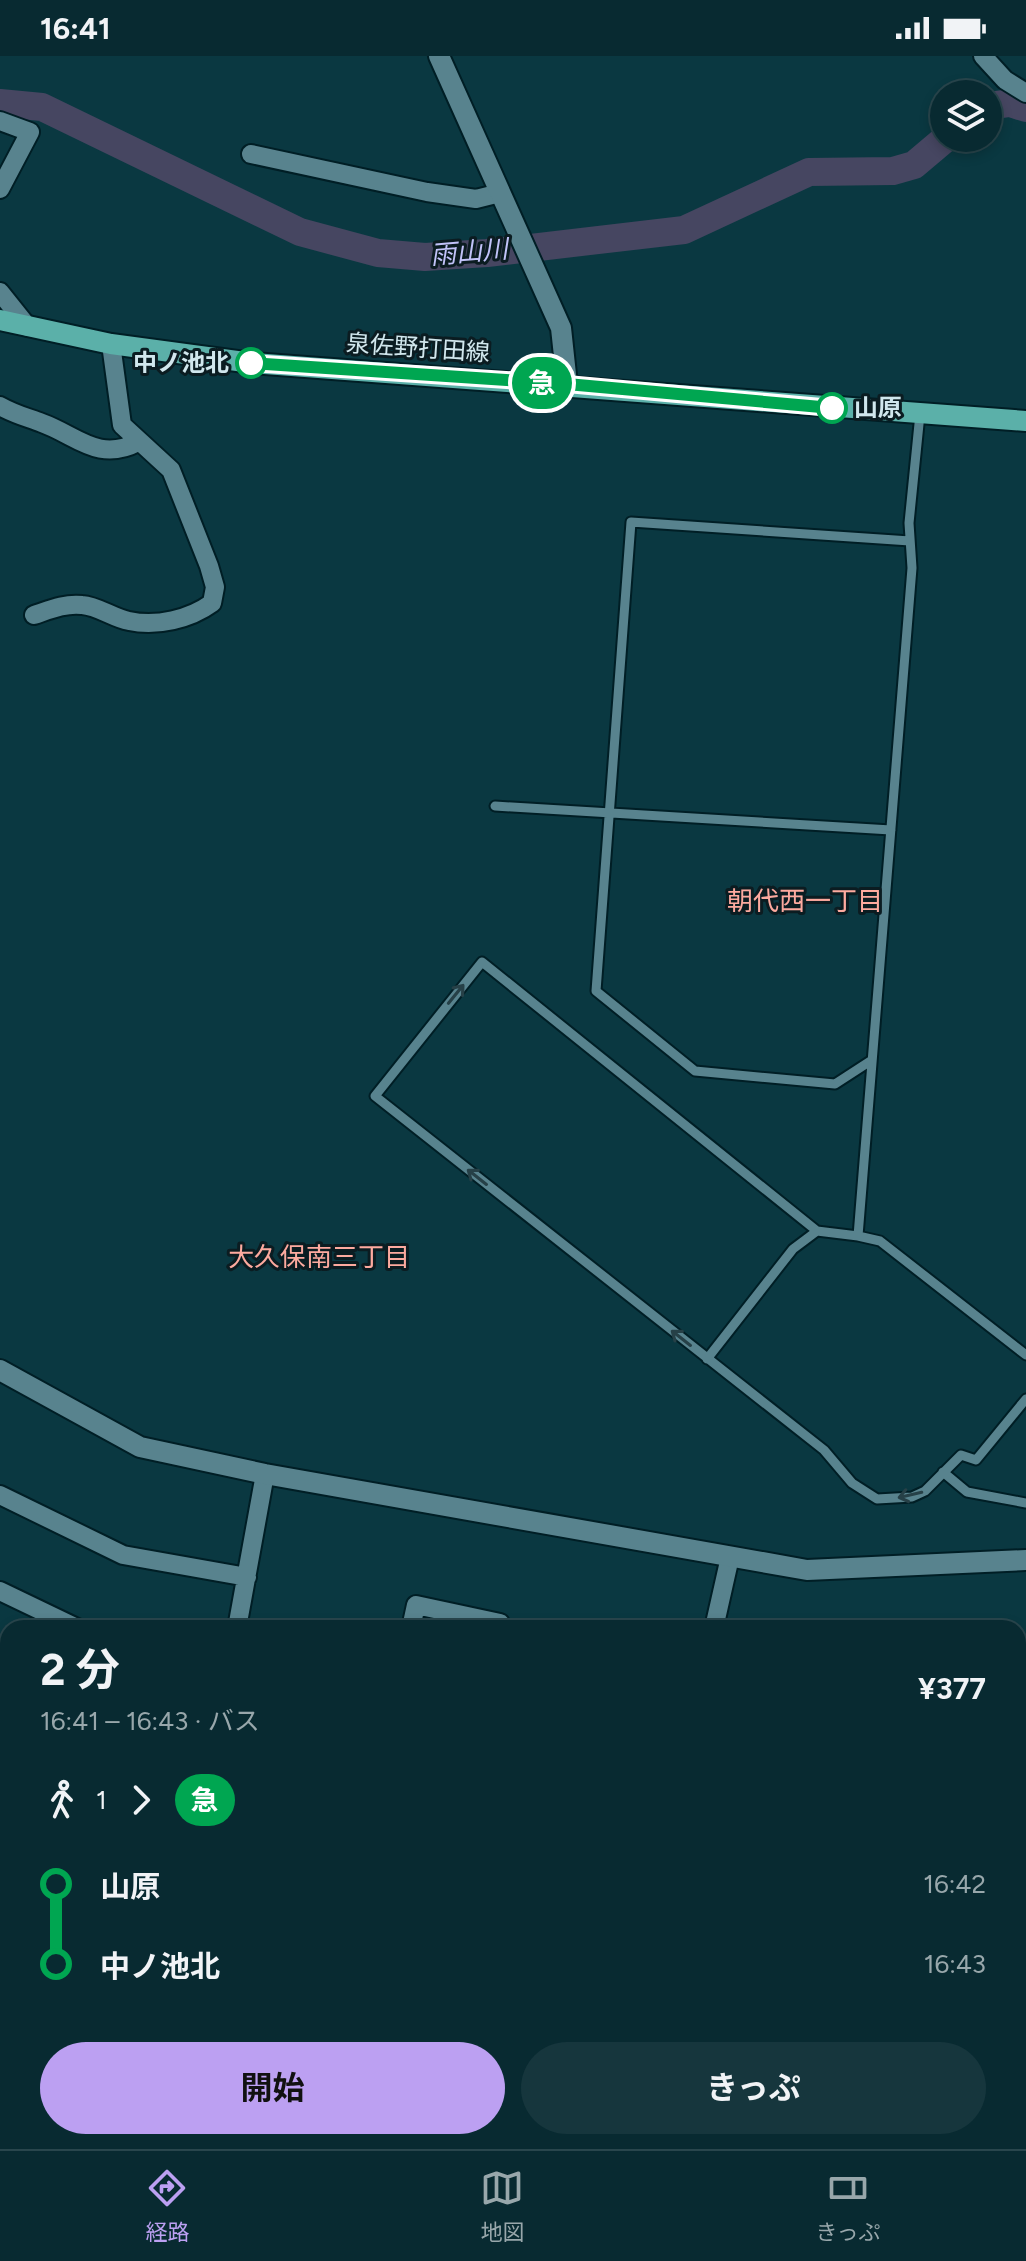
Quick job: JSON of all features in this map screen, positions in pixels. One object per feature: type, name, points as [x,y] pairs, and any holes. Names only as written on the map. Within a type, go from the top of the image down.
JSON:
[{"type":"main road","name":"泉佐野打田線","points":[[0,320],[111,344],[252,363],[567,384],[1026,421]]},
{"type":"street","points":[[439,56],[561,328],[567,384]]},
{"type":"street","points":[[983,56],[1005,80],[1026,93]]},
{"type":"street","points":[[0,121],[30,132],[0,189]]},
{"type":"street","points":[[251,154],[427,192],[476,199],[500,193]]},
{"type":"street","points":[[0,292],[28,327]]},
{"type":"street","points":[[34,615],[58,606],[83,604],[129,621],[161,622],[198,613],[212,603],[215,587],[209,566],[171,470],[122,425],[111,344]]},
{"type":"street","points":[[0,406],[22,419],[42,423],[86,447],[124,449],[138,442]]},
{"type":"street","points":[[0,1370],[140,1447],[265,1474],[807,1570],[1026,1560]]},
{"type":"street","points":[[239,1620],[265,1474]]},
{"type":"street","points":[[0,1495],[123,1555],[247,1577]]},
{"type":"street","points":[[716,1620],[730,1557]]},
{"type":"street","points":[[0,1591],[60,1620]]},
{"type":"street","points":[[413,1620],[416,1605],[486,1620]]},
{"type":"lane","points":[[858,1236],[912,568],[910,541],[920,414]]},
{"type":"lane","points":[[872,1060],[835,1084],[695,1071],[596,991],[608,812],[631,522],[910,541]]},
{"type":"lane","points":[[495,806],[891,830]]},
{"type":"lane","points":[[1026,1355],[880,1241],[817,1231],[482,962],[375,1096],[824,1450],[852,1483],[877,1499],[912,1497],[925,1491],[961,1455],[976,1460],[1026,1399]]},
{"type":"lane","points":[[707,1359],[793,1249],[817,1231]]},
{"type":"lane","points":[[943,1472],[967,1492],[1026,1503]]},
{"type":"waterway","name":"雨山川","points":[[0,103],[42,107],[300,232],[378,253],[425,257],[487,253],[684,230],[809,172],[893,171],[914,165],[930,152]]},
{"type":"waterway","name":"雨山川","points":[[1002,104],[1026,108]]},
{"type":"bus line","name":"急","points":[[251,363],[567,384],[832,408]]},
{"type":"place","name":"中ノ池北","points":[[251,363]]},
{"type":"place","name":"山原","points":[[832,408]]},
{"type":"district","name":"朝代西一丁目","points":[[805,901]]},
{"type":"district","name":"大久保南三丁目","points":[[319,1257]]}]
